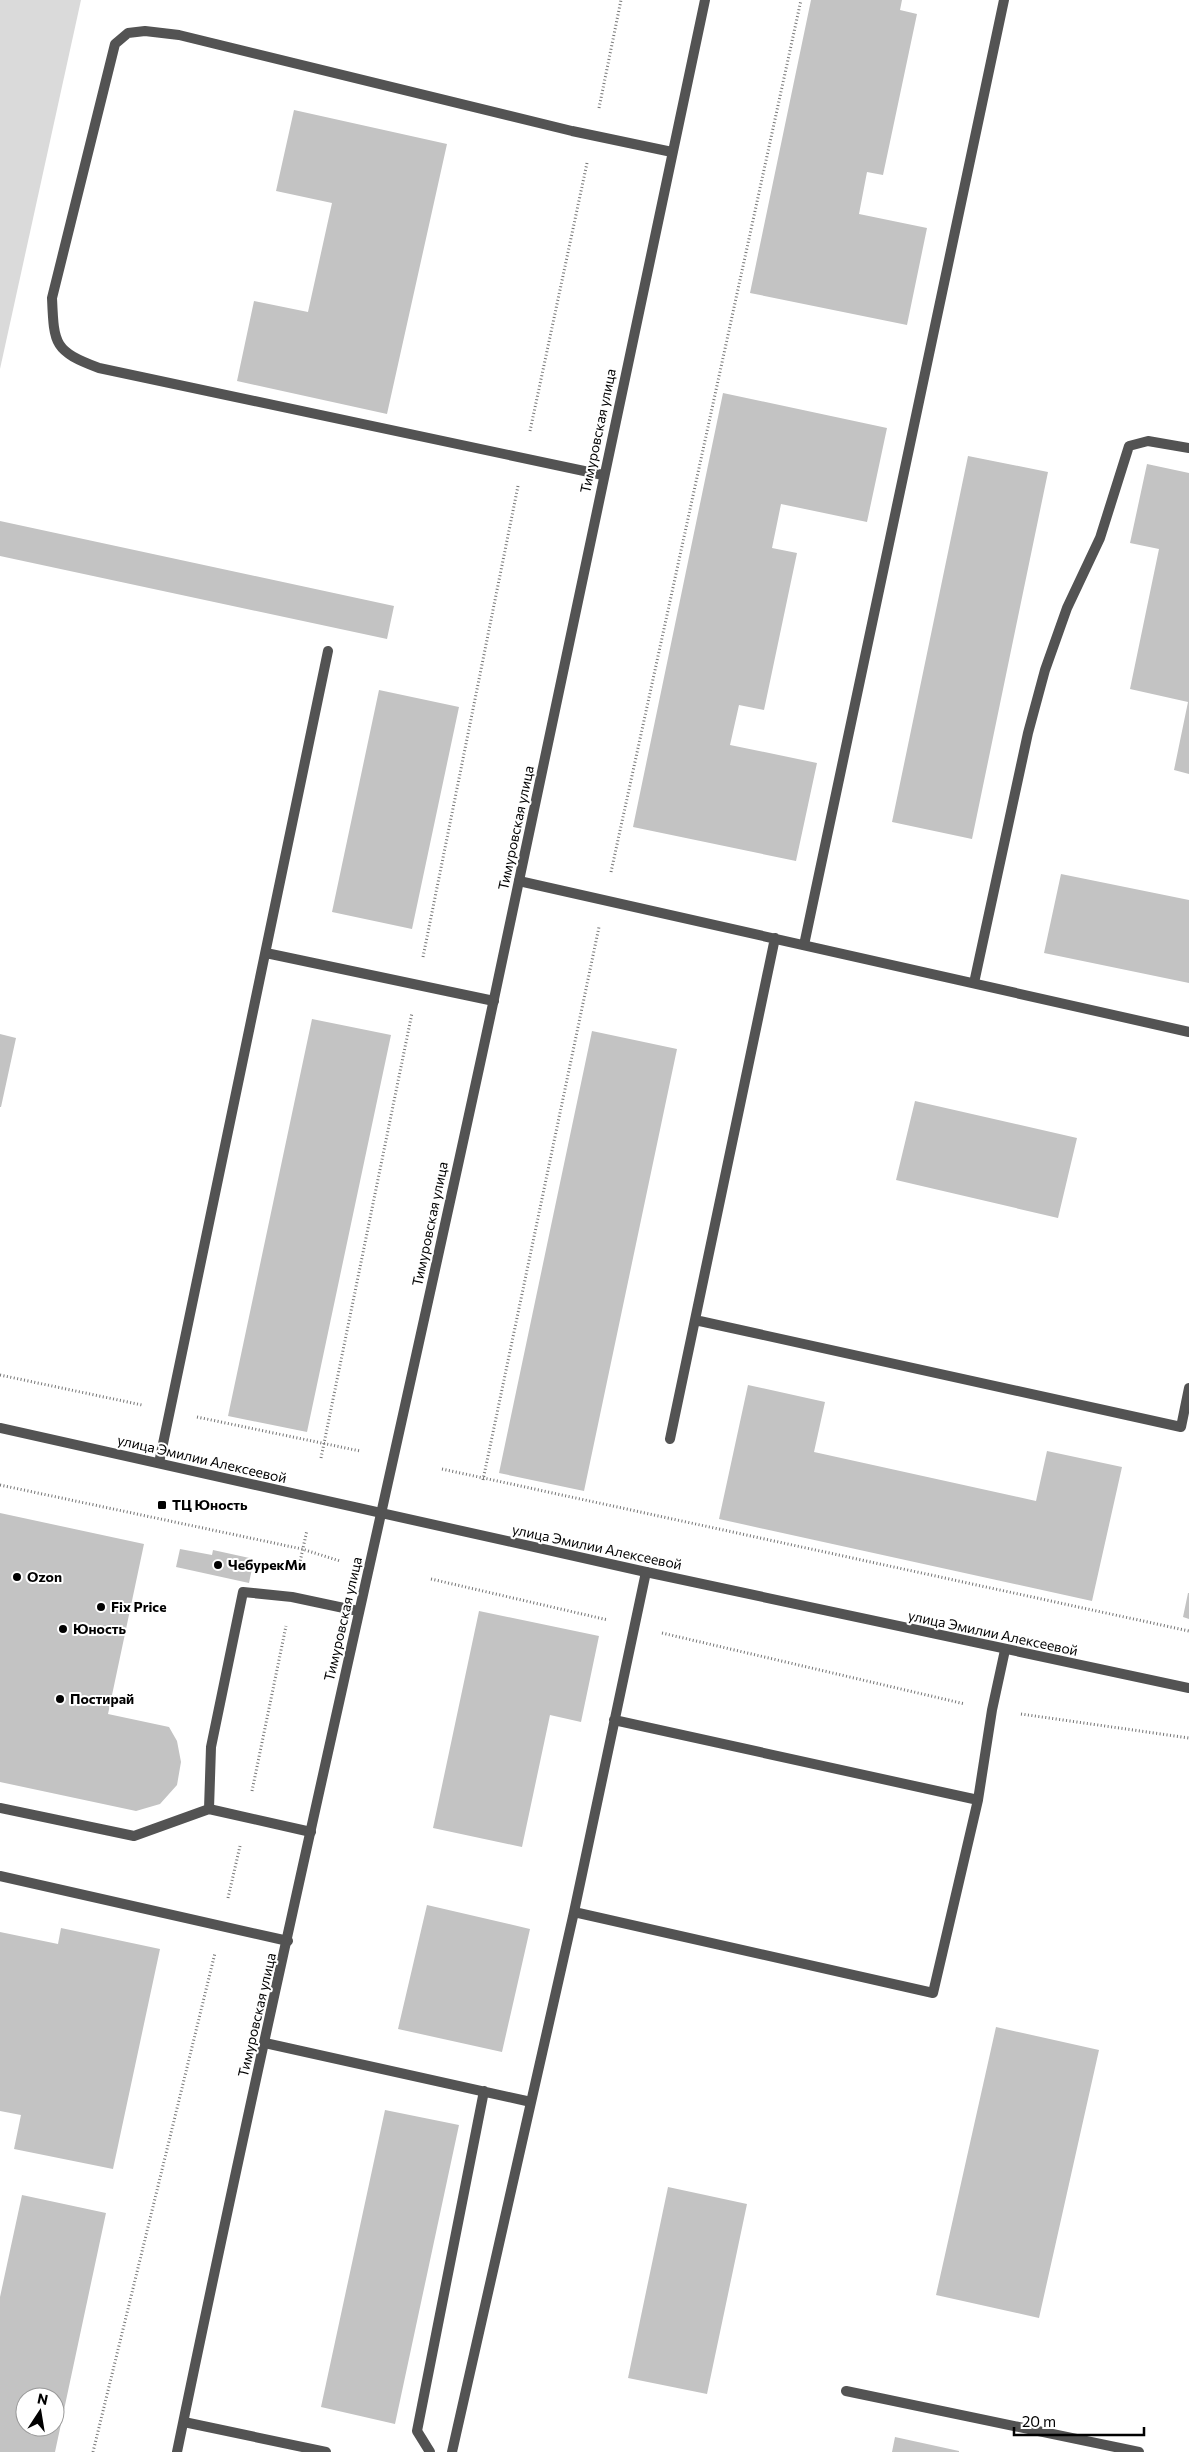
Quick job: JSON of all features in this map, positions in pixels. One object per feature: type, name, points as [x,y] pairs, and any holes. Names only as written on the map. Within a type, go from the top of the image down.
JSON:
[{"type":"street","name":"Тимуровская улица","points":[[177,2452],[358,1611],[494,1001],[603,475],[705,0]]},
{"type":"street","points":[[804,945],[1004,0]]},
{"type":"street","points":[[603,475],[99,368],[71,357],[54,336],[52,298],[114,44],[128,33],[145,31],[179,35],[593,135],[672,152]]},
{"type":"street","points":[[974,983],[1028,733],[1045,670],[1067,608],[1100,538],[1129,446],[1148,441],[1189,448]]},
{"type":"street","points":[[159,1463],[328,651]]},
{"type":"street","points":[[519,881],[1189,1032]]},
{"type":"street","points":[[670,1439],[775,938]]},
{"type":"street","points":[[266,953],[494,1001]]},
{"type":"street","points":[[695,1320],[1181,1427],[1189,1388]]},
{"type":"street","name":"улица Эмилии Алексеевой","points":[[0,1428],[646,1572],[1189,1688]]},
{"type":"street","points":[[452,2452],[574,1912],[646,1572]]},
{"type":"street","points":[[209,1809],[211,1746],[243,1592],[292,1597],[358,1611]]},
{"type":"street","points":[[574,1912],[933,1992],[978,1800],[992,1710],[1005,1650]]},
{"type":"street","points":[[614,1720],[978,1800]]},
{"type":"street","points":[[0,1808],[134,1836],[209,1809],[311,1832]]},
{"type":"street","points":[[0,1876],[288,1941]]},
{"type":"street","points":[[265,2042],[531,2102]]},
{"type":"street","points":[[430,2452],[417,2431],[484,2090]]},
{"type":"street","points":[[846,2390],[1139,2452]]},
{"type":"street","points":[[184,2422],[326,2452]]},
{"type":"path","points":[[322,1458],[524,459],[621,0]]},
{"type":"path","points":[[483,1480],[604,901],[801,0]]},
{"type":"path","points":[[442,1470],[1189,1631]]},
{"type":"path","points":[[0,1485],[302,1550],[340,1561]]},
{"type":"path","points":[[93,2452],[247,1818],[307,1530]]},
{"type":"path","points":[[430,1579],[992,1710],[1189,1738]]},
{"type":"shaded area","points":[[0,0],[81,0],[0,369]]},
{"type":"building","points":[[811,0],[902,0],[900,10],[917,14],[883,175],[867,172],[859,214],[927,228],[907,325],[750,293]]},
{"type":"building","points":[[294,110],[447,144],[387,414],[237,381],[254,301],[308,312],[332,203],[276,191]]},
{"type":"building","points":[[723,393],[887,428],[867,522],[781,504],[772,548],[797,553],[764,710],[739,705],[730,745],[817,763],[796,861],[633,827]]},
{"type":"building","points":[[968,456],[1048,472],[972,839],[892,822]]},
{"type":"building","points":[[1147,464],[1189,473],[1189,774],[1174,770],[1188,702],[1130,689],[1159,549],[1130,543]]},
{"type":"building","points":[[0,521],[394,606],[387,639],[0,556]]},
{"type":"building","points":[[379,690],[459,707],[412,929],[332,912]]},
{"type":"building","points":[[1061,874],[1189,900],[1189,983],[1044,953]]},
{"type":"building","points":[[312,1019],[391,1035],[307,1432],[228,1416]]},
{"type":"building","points":[[592,1031],[677,1049],[584,1491],[499,1473]]},
{"type":"building","points":[[0,1034],[16,1038],[1,1107],[0,1107]]},
{"type":"building","points":[[915,1101],[1077,1138],[1058,1218],[896,1180]]},
{"type":"building","points":[[748,1385],[825,1402],[814,1452],[1036,1501],[1047,1451],[1122,1467],[1092,1601],[719,1519]]},
{"type":"building","name":"Юность","points":[[0,1513],[144,1544],[108,1714],[169,1727],[177,1741],[181,1762],[177,1785],[160,1804],[136,1811],[0,1782]]},
{"type":"building","points":[[180,1549],[212,1555],[213,1550],[254,1559],[249,1583],[176,1567]]},
{"type":"building","points":[[1189,1593],[1189,1619],[1183,1617]]},
{"type":"building","points":[[479,1611],[599,1636],[581,1722],[550,1715],[522,1847],[433,1828]]},
{"type":"building","points":[[427,1905],[530,1929],[502,2052],[398,2029]]},
{"type":"building","points":[[61,1928],[160,1949],[113,2169],[14,2149],[21,2115],[0,2111],[0,1932],[58,1944]]},
{"type":"building","points":[[996,2027],[1099,2050],[1039,2318],[936,2295]]},
{"type":"building","points":[[385,2110],[459,2125],[395,2424],[321,2407]]},
{"type":"building","points":[[668,2187],[747,2204],[707,2394],[628,2378]]},
{"type":"building","points":[[22,2195],[106,2213],[65,2405],[65,2387],[15,2387],[15,2437],[58,2437],[55,2452],[0,2452],[0,2297]]},
{"type":"building","points":[[895,2437],[959,2451],[959,2452],[892,2452]]},
{"type":"place","name":"ТЦ Юность","points":[[162,1505]]},
{"type":"place","name":"ЧебурекМи","points":[[218,1565]]},
{"type":"place","name":"Ozon","points":[[17,1577]]},
{"type":"place","name":"Fix Price","points":[[101,1607]]},
{"type":"place","name":"Юность","points":[[63,1629]]},
{"type":"place","name":"Постирай","points":[[60,1699]]}]
